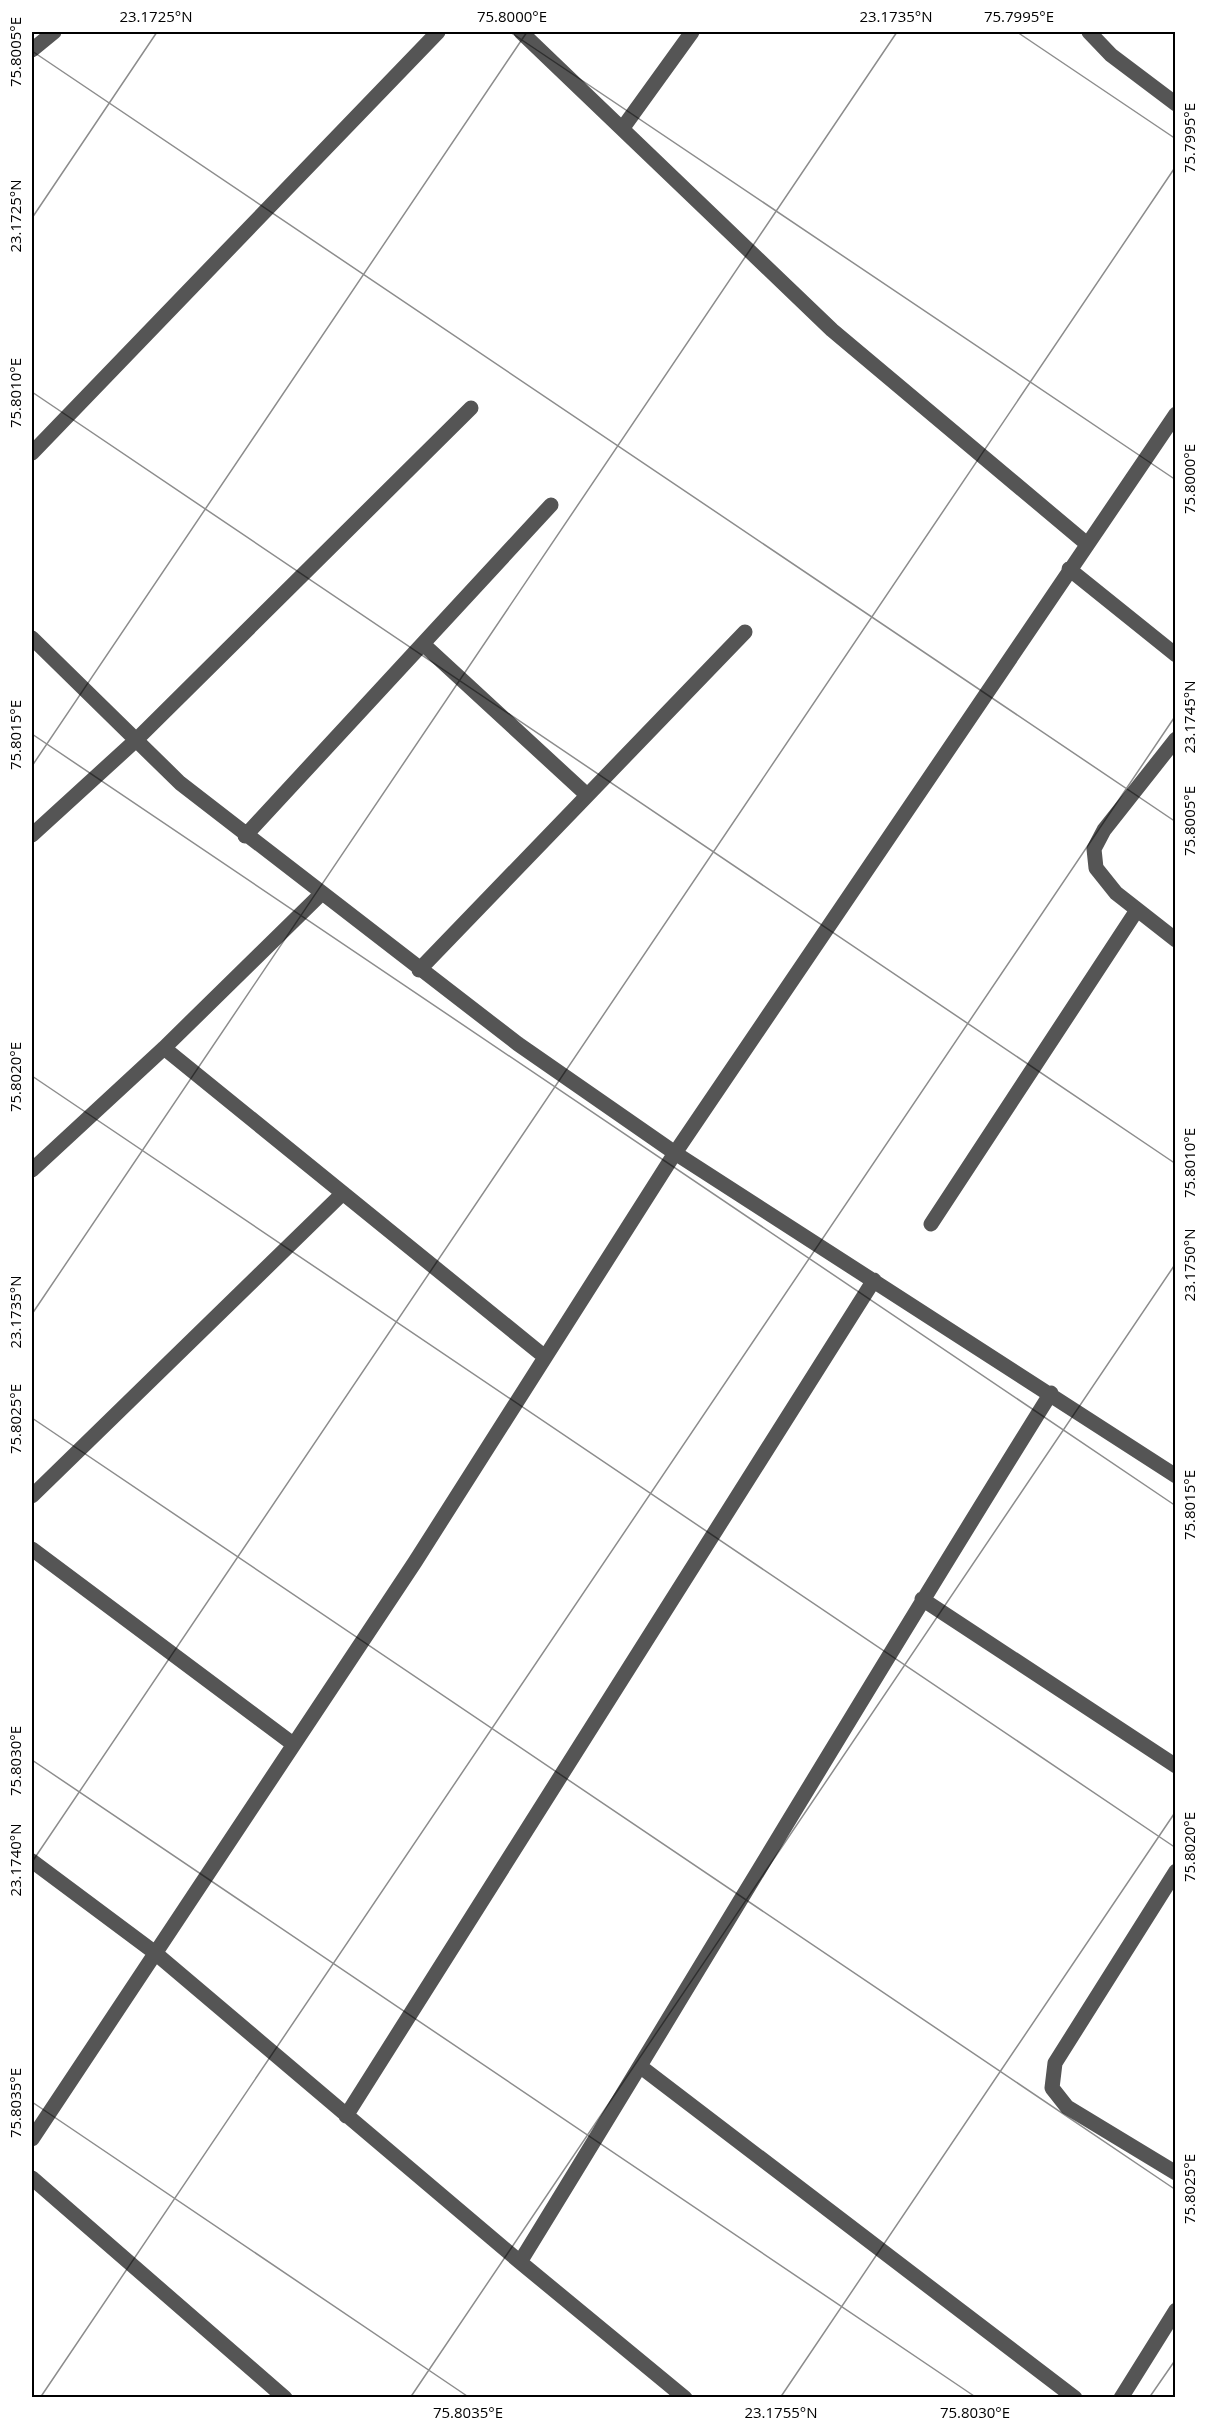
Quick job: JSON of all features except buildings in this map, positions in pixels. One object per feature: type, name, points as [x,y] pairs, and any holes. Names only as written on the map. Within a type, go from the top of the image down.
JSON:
[{"type":"street","points":[[32,50],[54,32]]},
{"type":"street","points":[[32,453],[438,32]]},
{"type":"street","points":[[521,32],[832,330],[1087,544]]},
{"type":"street","points":[[622,129],[692,32]]},
{"type":"street","points":[[1089,32],[1111,55],[1176,104]]},
{"type":"street","points":[[32,834],[135,741],[471,408]]},
{"type":"street","points":[[32,2139],[415,1562],[675,1153],[1176,414]]},
{"type":"street","points":[[245,836],[550,505]]},
{"type":"street","points":[[1069,569],[1176,655]]},
{"type":"street","points":[[419,970],[745,632]]},
{"type":"street","points":[[32,638],[180,783],[245,836],[518,1044],[675,1153],[1051,1393],[1176,1476]]},
{"type":"street","points":[[423,644],[587,795]]},
{"type":"street","points":[[1176,739],[1104,830],[1094,849],[1096,868],[1116,893],[1176,939]]},
{"type":"street","points":[[32,1170],[164,1048],[321,894]]},
{"type":"street","points":[[931,1224],[1137,910]]},
{"type":"street","points":[[164,1048],[545,1357]]},
{"type":"street","points":[[32,1496],[343,1193]]},
{"type":"street","points":[[346,2116],[874,1280]]},
{"type":"street","points":[[520,2262],[641,2067],[922,1599],[1051,1393]]},
{"type":"street","points":[[32,1549],[293,1744]]},
{"type":"street","points":[[922,1599],[1176,1766]]},
{"type":"street","points":[[32,1861],[154,1953],[520,2262],[685,2397]]},
{"type":"street","points":[[1176,1871],[1055,2063],[1052,2088],[1067,2107],[1176,2173]]},
{"type":"street","points":[[641,2067],[1075,2397]]},
{"type":"street","points":[[32,2178],[285,2397]]},
{"type":"street","points":[[1121,2397],[1176,2310]]}]
